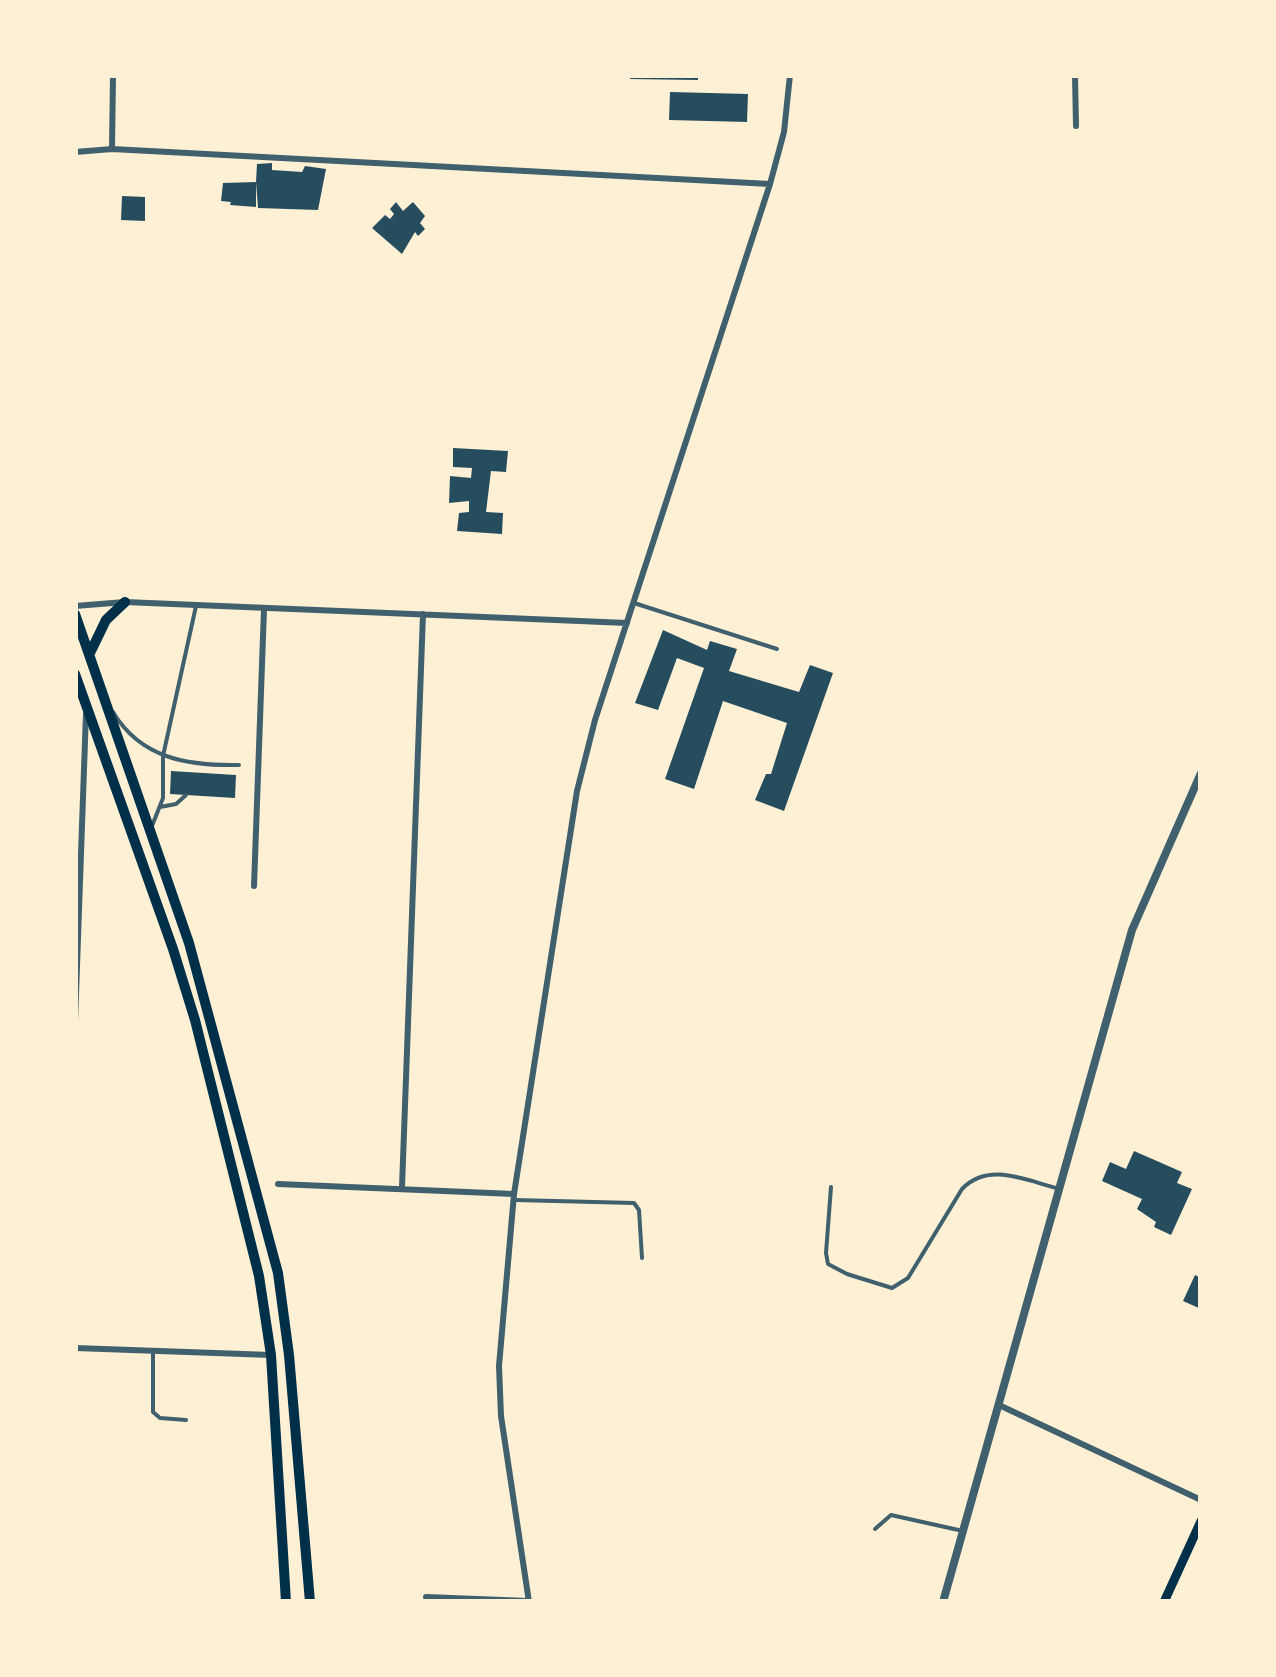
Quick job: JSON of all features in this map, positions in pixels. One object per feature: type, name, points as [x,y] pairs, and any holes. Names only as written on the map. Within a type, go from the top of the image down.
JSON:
[{"type":"main road","points":[[89,655],[98,630],[126,602]]},
{"type":"main road","points":[[75,614],[189,944],[278,1273],[289,1355],[310,1602]]},
{"type":"main road","points":[[75,674],[195,1020],[259,1276],[271,1355],[286,1602]]},
{"type":"main road","points":[[1164,1602],[1201,1522]]},
{"type":"street","points":[[112,150],[113,75]]},
{"type":"street","points":[[426,1597],[529,1601],[499,1395],[514,1197],[576,791],[770,184],[784,132],[790,75]]},
{"type":"street","points":[[1076,75],[1076,126]]},
{"type":"street","points":[[75,152],[112,150],[770,184]]},
{"type":"street","points":[[75,606],[126,602],[627,623]]},
{"type":"street","points":[[254,886],[264,609]]},
{"type":"street","points":[[402,1187],[423,614]]},
{"type":"street","points":[[75,1022],[87,708]]},
{"type":"street","points":[[942,1602],[1132,930],[1201,773]]},
{"type":"street","points":[[278,1184],[402,1187],[514,1197]]},
{"type":"street","points":[[75,1348],[271,1355]]},
{"type":"street","points":[[999,1404],[1201,1500]]},
{"type":"lane","points":[[634,602],[777,649]]},
{"type":"lane","points":[[150,832],[160,807],[164,756],[196,606]]},
{"type":"lane","points":[[99,686],[135,739],[164,756],[189,764],[239,765]]},
{"type":"lane","points":[[188,771],[189,764]]},
{"type":"lane","points":[[160,807],[176,804],[186,795]]},
{"type":"lane","points":[[831,1187],[828,1264],[892,1288],[908,1278],[972,1179],[997,1173],[1060,1189]]},
{"type":"lane","points":[[514,1197],[634,1203],[639,1210],[642,1258]]},
{"type":"lane","points":[[153,1352],[153,1412],[160,1418],[186,1420]]},
{"type":"lane","points":[[875,1529],[892,1514],[963,1531]]},
{"type":"building","points":[[630,75],[698,75],[698,80],[630,79]]},
{"type":"building","points":[[670,92],[748,94],[747,122],[669,120]]},
{"type":"building","points":[[272,163],[272,170],[302,172],[305,166],[326,169],[318,210],[258,208],[257,164]]},
{"type":"building","points":[[256,182],[256,207],[221,201],[223,183]]},
{"type":"building","points":[[122,196],[145,197],[145,221],[121,220]]},
{"type":"building","points":[[396,202],[403,211],[413,202],[425,216],[420,223],[425,229],[418,236],[415,232],[402,254],[372,228],[385,215],[390,219],[394,214],[390,209]]},
{"type":"building","points":[[453,448],[508,451],[506,472],[491,471],[486,512],[503,513],[502,534],[457,531],[459,513],[469,512],[469,501],[449,503],[450,476],[471,478],[472,468],[453,467]]},
{"type":"building","points":[[663,630],[707,650],[710,641],[737,649],[729,671],[799,692],[810,665],[833,673],[784,811],[755,800],[766,774],[771,774],[787,723],[723,701],[694,789],[665,779],[704,668],[677,658],[658,710],[635,703]]},
{"type":"building","points":[[171,771],[236,775],[235,798],[170,794]]},
{"type":"building","points":[[1134,1151],[1182,1172],[1177,1183],[1192,1189],[1171,1235],[1154,1227],[1156,1222],[1137,1209],[1142,1199],[1102,1181],[1110,1162],[1126,1169]]},
{"type":"building","points":[[1195,1275],[1201,1278],[1201,1309],[1183,1301]]}]
